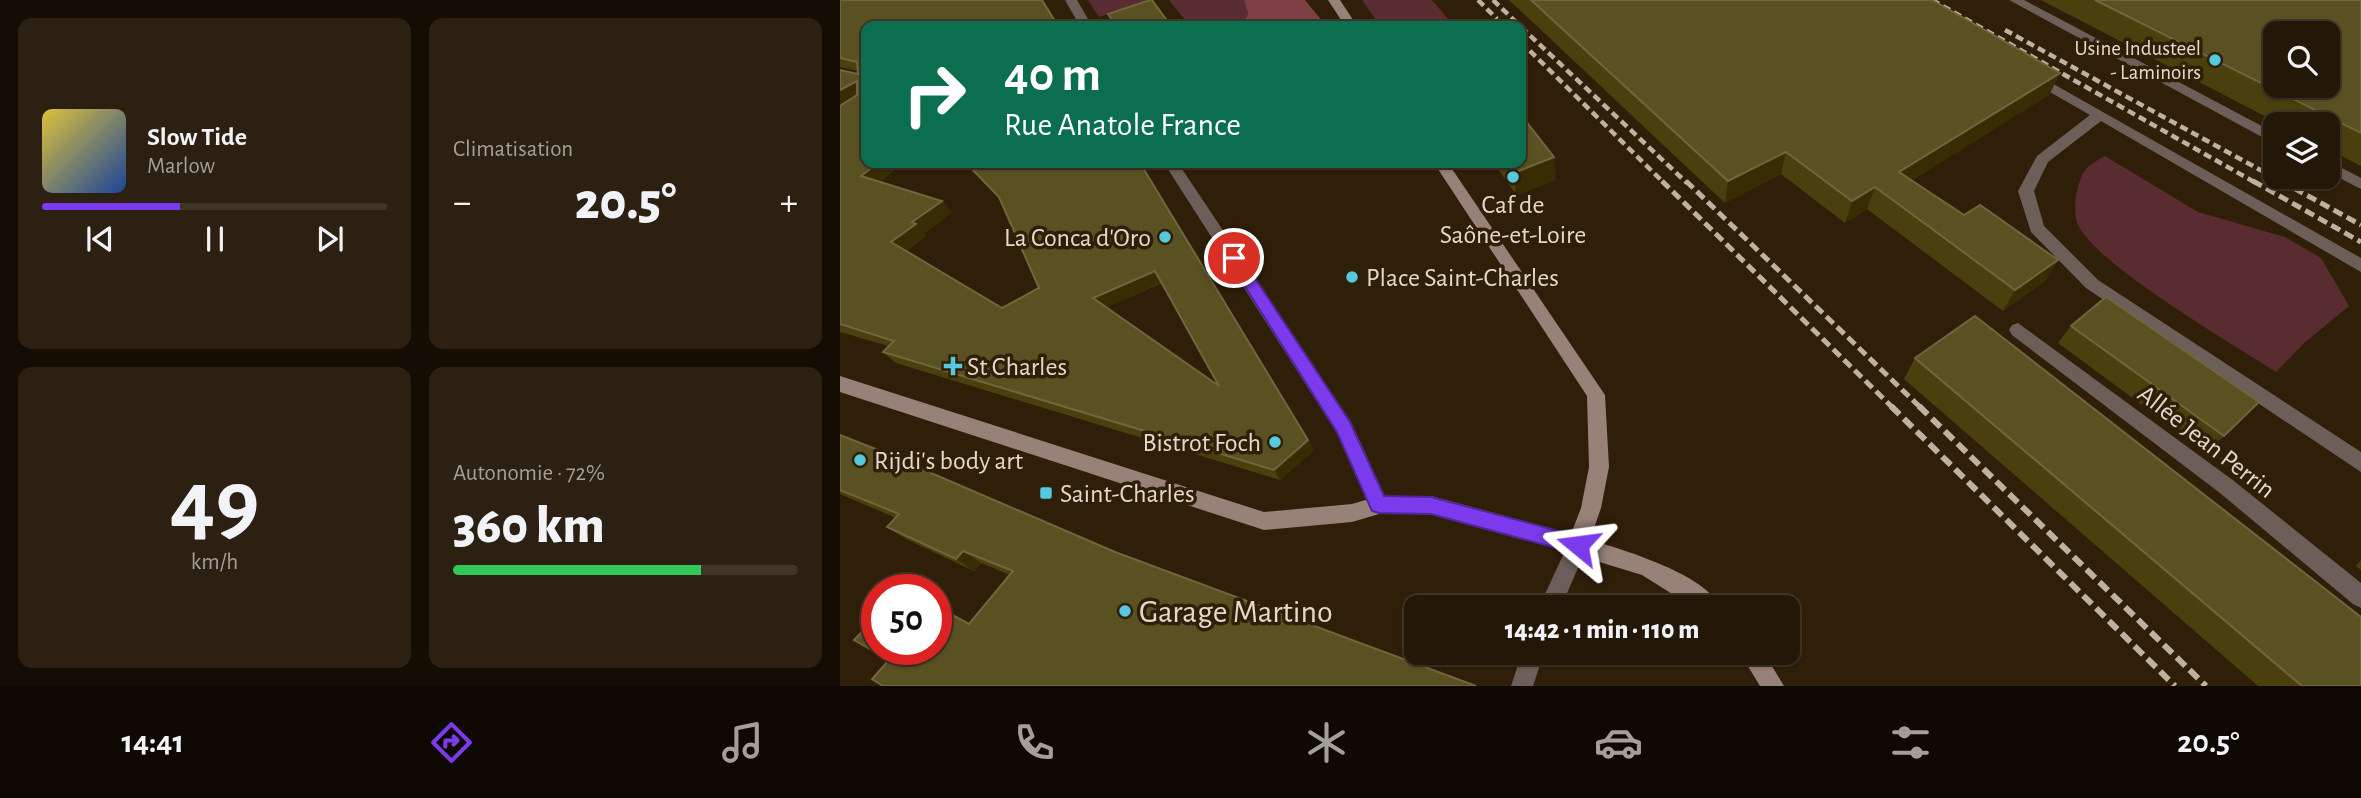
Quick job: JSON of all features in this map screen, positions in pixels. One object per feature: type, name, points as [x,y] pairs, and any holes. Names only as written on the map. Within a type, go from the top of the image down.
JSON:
[{"type":"main road","points":[[1334,0],[1348,21]]},
{"type":"main road","points":[[1444,168],[1596,395],[1599,467],[1591,508],[1578,545]]},
{"type":"main road","points":[[840,384],[1264,521],[1352,513],[1379,505],[1431,505],[1578,545],[1647,567],[1693,595]]},
{"type":"main road","points":[[1759,665],[1773,686]]},
{"type":"street","points":[[1071,0],[1083,21]]},
{"type":"street","points":[[2015,0],[2263,133]]},
{"type":"street","points":[[2026,72],[2361,266]]},
{"type":"street","points":[[2100,115],[2042,159],[2026,191],[2037,228],[2092,284],[2361,463]]},
{"type":"street","points":[[1174,168],[1343,428],[1379,505]]},
{"type":"street","points":[[2340,173],[2361,184]]},
{"type":"street","name":"Allée Jean Perrin","points":[[2018,330],[2227,487],[2361,597]]},
{"type":"street","points":[[1555,595],[1578,545]]},
{"type":"street","points":[[1522,686],[1529,665]]},
{"type":"shaded area","points":[[1088,0],[1145,0],[1136,6],[1099,17]]},
{"type":"shaded area","points":[[1169,0],[1244,0],[1248,14],[1244,21],[1186,21]]},
{"type":"shaded area","points":[[1244,0],[1305,0],[1322,21],[1244,21],[1248,14]]},
{"type":"shaded area","points":[[1362,0],[1432,0],[1450,21],[1377,21]]},
{"type":"shaded area","points":[[2105,156],[2198,212],[2285,237],[2321,258],[2349,306],[2304,343],[2276,372],[2168,303],[2090,242],[2076,219],[2077,191],[2086,169]]},
{"type":"building","points":[[840,0],[1042,0],[1055,21],[861,21],[861,168],[871,168],[861,176],[942,201],[912,222],[916,224],[891,242],[1002,308],[1039,288],[999,197],[971,168],[1143,168],[1308,440],[1274,470],[883,352],[894,341],[840,324],[840,106],[857,95],[857,81],[840,90],[840,70],[858,74],[857,62],[840,58]],"holes":[[[1155,271],[1219,386],[1093,298]]]},
{"type":"building","points":[[1152,0],[1167,21],[1113,21],[1108,14]]},
{"type":"building","points":[[1531,0],[1932,0],[2060,73],[1899,172],[1964,215],[1980,205],[2058,260],[2015,290],[1875,187],[1852,201],[1786,152],[1728,181]]},
{"type":"building","points":[[2095,0],[2361,0],[2361,133],[2340,122],[2340,112],[2319,112],[2291,98],[2340,98],[2340,21],[2263,21],[2263,84]]},
{"type":"building","points":[[1526,121],[1554,157],[1514,173],[1510,168],[1526,168]]},
{"type":"building","points":[[2106,297],[2259,402],[2224,436],[2071,326]]},
{"type":"building","points":[[1975,316],[2361,617],[2361,686],[2302,686],[1915,358]]},
{"type":"building","points":[[840,435],[1115,552],[1404,659],[1404,665],[1419,665],[1476,686],[883,686],[872,679],[885,665],[952,665],[952,615],[969,624],[1013,571],[963,551],[956,559],[887,527],[899,514],[840,490]]},
{"type":"building","points":[[861,633],[861,644],[854,640]]},
{"type":"railway","points":[[1478,0],[1497,19]]},
{"type":"railway","points":[[1493,0],[1515,21]]},
{"type":"railway","points":[[1932,0],[2256,183]]},
{"type":"railway","points":[[2005,30],[2263,171]]},
{"type":"railway","points":[[1526,32],[1687,183]]},
{"type":"railway","points":[[1526,47],[1664,183]]},
{"type":"railway","points":[[1662,181],[1893,408]]},
{"type":"railway","points":[[1686,181],[1921,408]]},
{"type":"railway","points":[[2253,181],[2361,242]]},
{"type":"railway","points":[[2296,189],[2361,225]]},
{"type":"railway","points":[[1891,406],[2175,686]]},
{"type":"railway","points":[[1919,406],[2206,686]]},
{"type":"place","name":"Usine Industeel - Laminoirs","points":[[2215,60]]},
{"type":"place","name":"Caf de Saône-et-Loire","points":[[1513,177]]},
{"type":"place","name":"La Conca d'Oro","points":[[1165,237]]},
{"type":"place","name":"Place Saint-Charles","points":[[1352,277]]},
{"type":"place","name":"St Charles","points":[[953,366]]},
{"type":"place","name":"Bistrot Foch","points":[[1275,442]]},
{"type":"place","name":"Rijdi's body art","points":[[860,460]]},
{"type":"place","name":"Saint-Charles","points":[[1046,493]]},
{"type":"place","name":"Garage Martino","points":[[1125,611]]},
{"type":"route","points":[[1234,258],[1343,428],[1379,505],[1431,505],[1578,545]]}]
